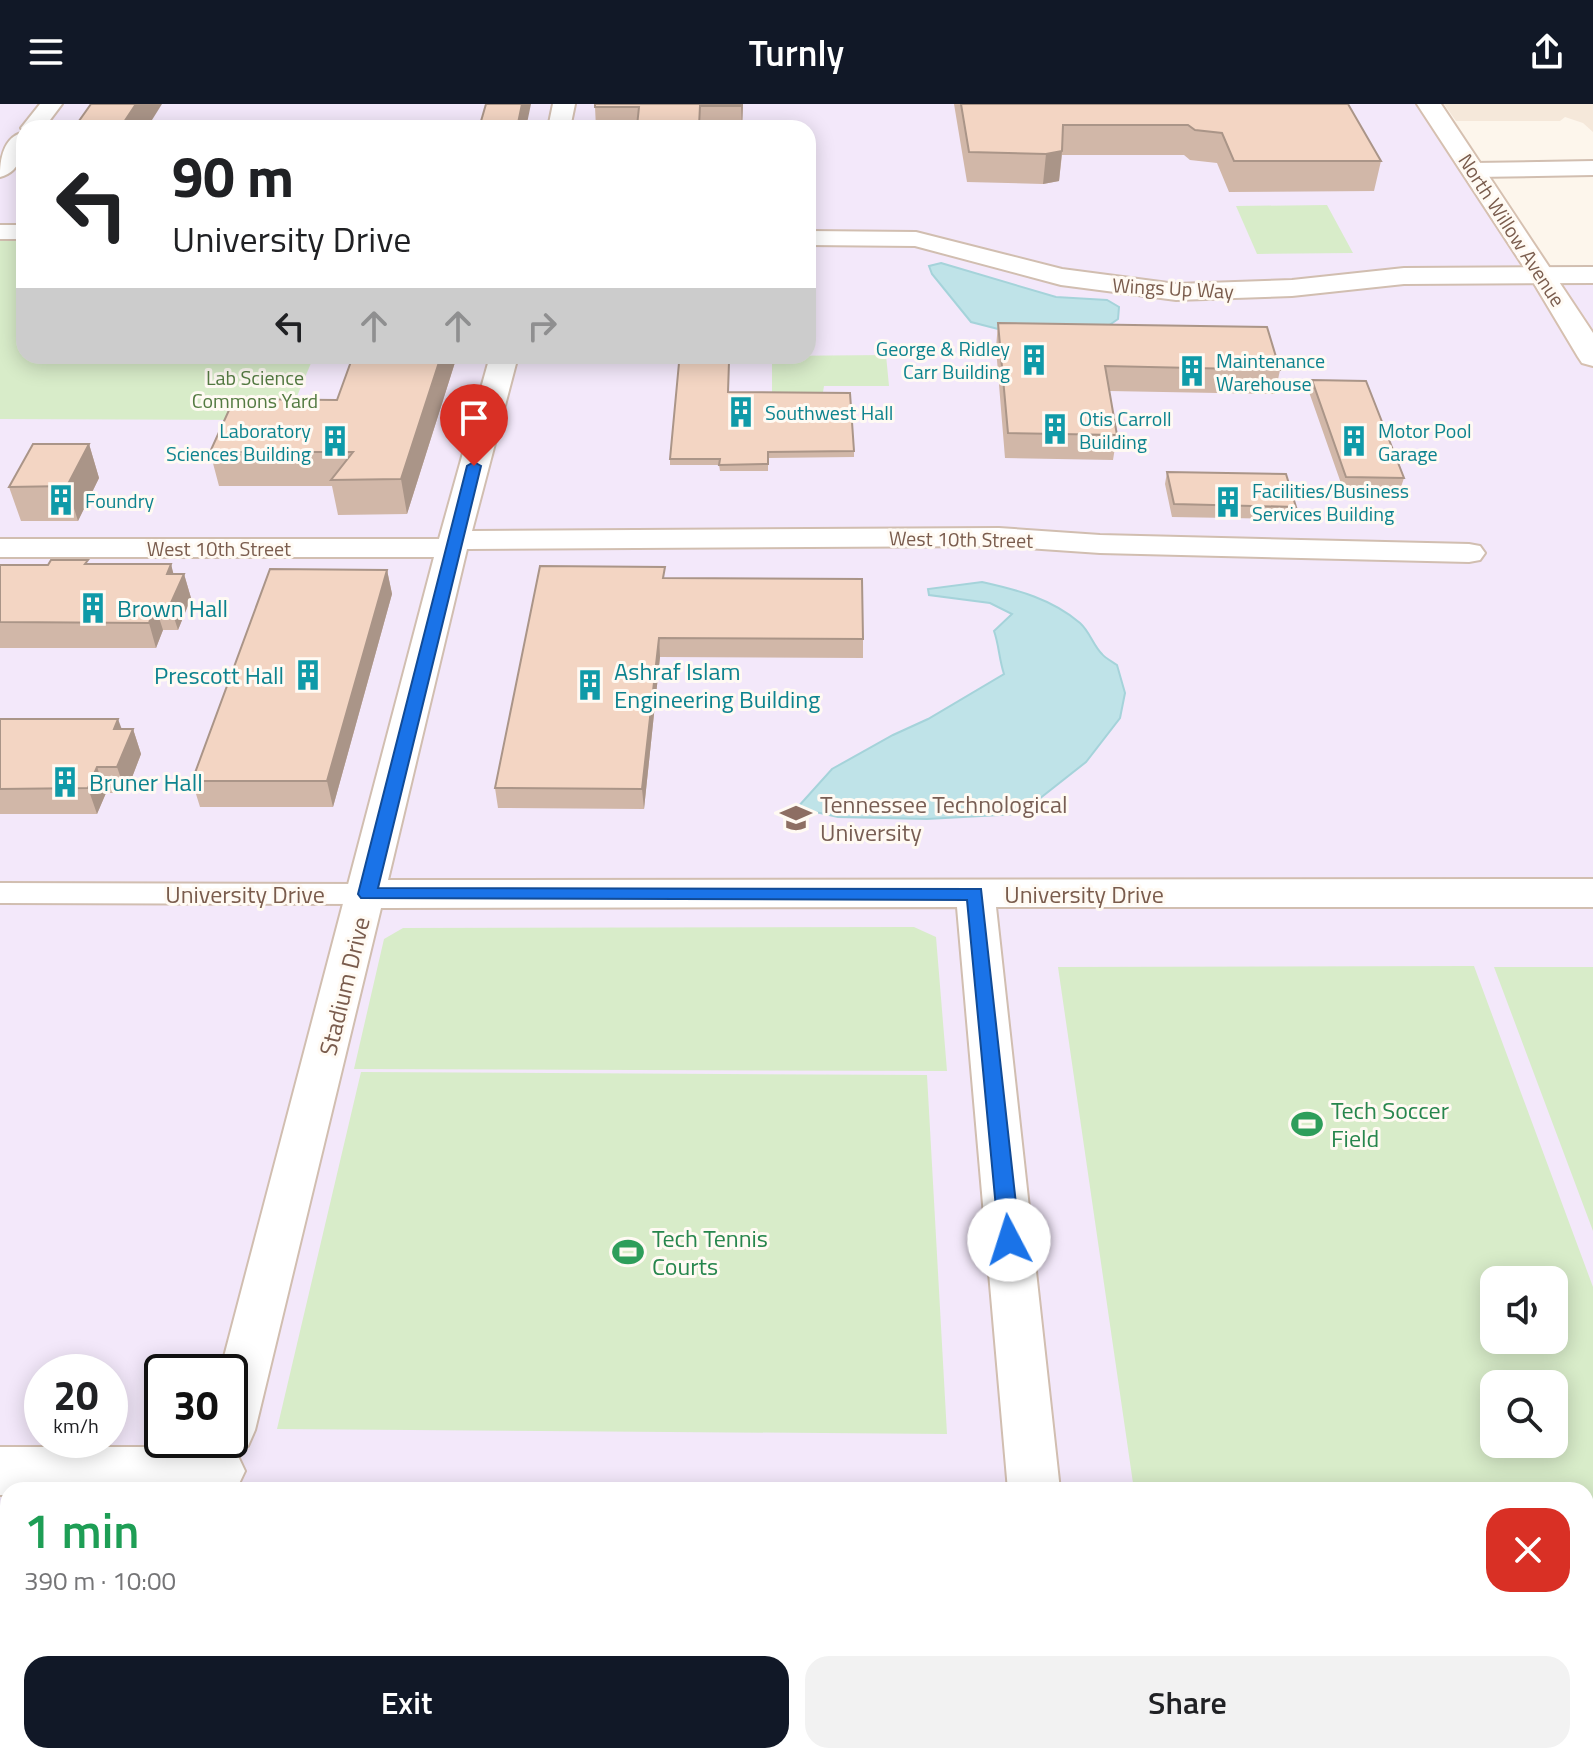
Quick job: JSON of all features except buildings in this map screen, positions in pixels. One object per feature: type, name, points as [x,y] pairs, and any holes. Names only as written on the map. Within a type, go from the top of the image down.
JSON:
[{"type":"main road","name":"North Willow Avenue","points":[[1429,104],[1543,275],[1593,357]]},
{"type":"street","points":[[38,120],[51,104]]},
{"type":"street","points":[[0,170],[16,149]]},
{"type":"street","points":[[1474,170],[1593,168]]},
{"type":"street","name":"Wings Up Way","points":[[816,238],[916,239],[1061,277],[1176,292],[1278,289],[1404,276],[1593,275]]},
{"type":"street","name":"Stadium Drive","points":[[248,1360],[367,894],[446,544],[502,364]]},
{"type":"street","name":"West 10th Street","points":[[0,548],[999,537],[1100,544],[1469,553]]},
{"type":"street","name":"University Drive","points":[[0,893],[1593,893]]},
{"type":"street","points":[[975,894],[1033,1482]]},
{"type":"street","points":[[0,1471],[223,1458]]},
{"type":"shaded area","name":"Tennessee Technological University","points":[[0,104],[1417,104],[1530,280],[1593,281],[1593,1482],[0,1482]]},
{"type":"shaded area","points":[[1444,104],[1593,104],[1593,132],[1583,123],[1565,117],[1560,121],[1456,121]]},
{"type":"green space","points":[[1327,205],[1353,253],[1257,254],[1236,206]]},
{"type":"green space","name":"Lab Science Commons Yard","points":[[16,240],[16,364],[311,364],[287,420],[0,419],[0,241]]},
{"type":"green space","points":[[886,355],[889,386],[824,386],[823,392],[772,392],[772,364],[816,364],[816,356]]},
{"type":"green space","points":[[914,927],[936,937],[947,1071],[354,1069],[384,939],[403,928]]},
{"type":"green space","name":"Tech Soccer Field","points":[[1474,966],[1593,1287],[1593,1482],[1133,1482],[1058,967]]},
{"type":"green space","points":[[1494,967],[1593,967],[1593,1231]]},
{"type":"green space","name":"Tech Tennis Courts","points":[[361,1072],[927,1075],[947,1434],[277,1429]]},
{"type":"water","points":[[941,263],[1056,297],[1107,300],[1119,307],[1118,319],[1108,326],[998,329],[971,322],[932,274],[929,266]]},
{"type":"water","points":[[982,582],[1021,592],[1058,608],[1080,623],[1102,654],[1117,665],[1125,693],[1120,718],[1086,762],[1020,814],[927,819],[838,817],[797,808],[832,769],[928,719],[1004,674],[994,631],[1012,614],[990,603],[929,595],[928,589]]},
{"type":"place","name":"George & Ridley Carr Building","points":[[1034,360]]},
{"type":"place","name":"Maintenance Warehouse","points":[[1192,371]]},
{"type":"place","name":"Southwest Hall","points":[[741,412]]},
{"type":"place","name":"Otis Carroll Building","points":[[1055,429]]},
{"type":"place","name":"Laboratory Sciences Building","points":[[335,441]]},
{"type":"place","name":"Motor Pool Garage","points":[[1354,441]]},
{"type":"place","name":"Foundry","points":[[61,500]]},
{"type":"place","name":"Facilities/Business Services Building","points":[[1228,502]]},
{"type":"place","name":"Brown Hall","points":[[93,608]]},
{"type":"place","name":"Prescott Hall","points":[[308,675]]},
{"type":"place","name":"Ashraf Islam Engineering Building","points":[[590,685]]},
{"type":"place","name":"Bruner Hall","points":[[65,782]]},
{"type":"place","name":"Tennessee Technological University","points":[[796,818]]},
{"type":"place","name":"Tech Soccer Field","points":[[1307,1124]]},
{"type":"place","name":"Tech Tennis Courts","points":[[628,1252]]},
{"type":"route","points":[[474,466],[367,894],[975,894],[1009,1240]]}]
